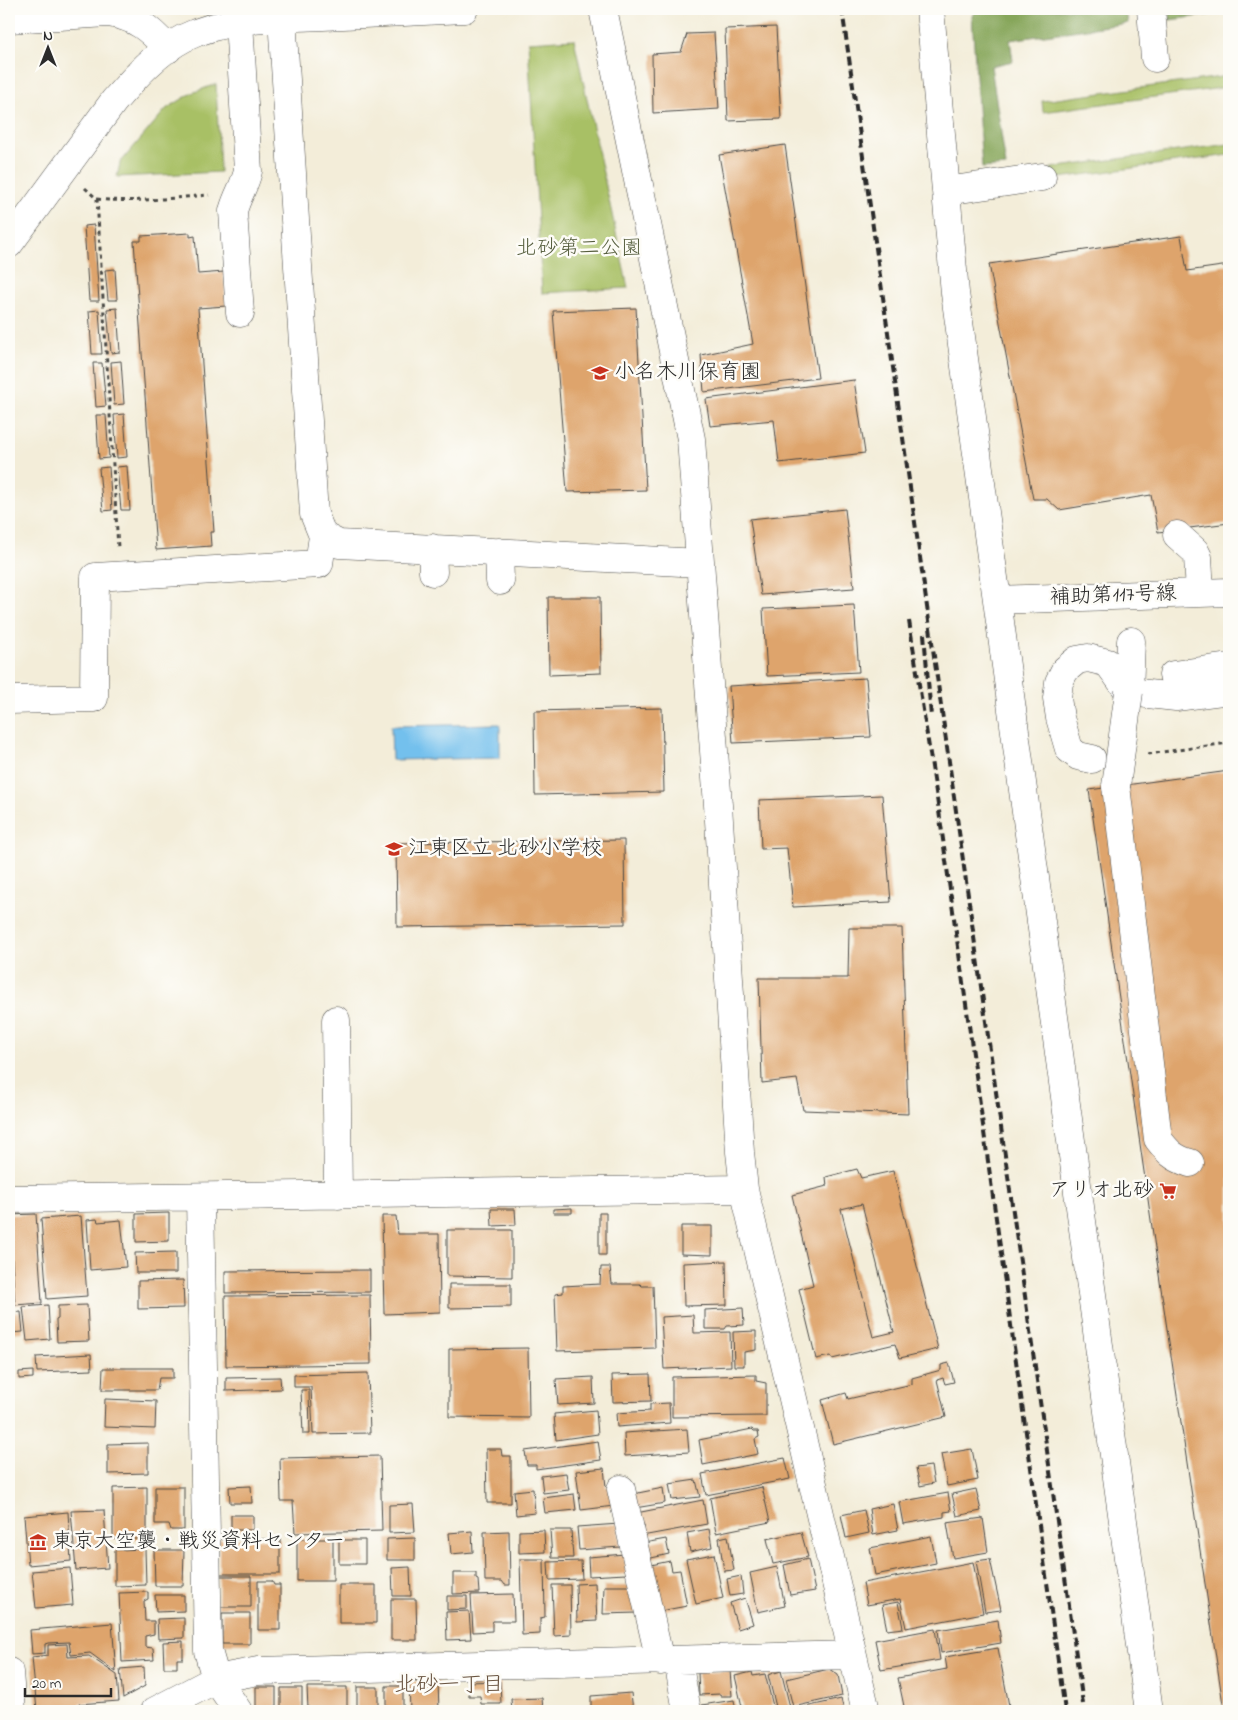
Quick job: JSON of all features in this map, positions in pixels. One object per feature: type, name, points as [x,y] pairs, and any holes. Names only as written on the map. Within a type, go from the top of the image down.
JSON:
[{"type":"street","points":[[9,244],[114,101],[132,80],[156,58],[184,38],[212,27],[239,22],[282,18],[464,9]]},
{"type":"street","points":[[603,9],[691,439],[744,1189],[866,1711]]},
{"type":"street","points":[[930,9],[955,293],[1149,1711]]},
{"type":"street","points":[[1151,9],[1155,58]]},
{"type":"street","points":[[9,19],[108,13],[122,15],[148,28],[168,49]]},
{"type":"street","points":[[9,700],[94,698],[95,577],[319,564],[323,536],[314,514],[282,18]]},
{"type":"street","points":[[239,22],[248,171],[246,181],[237,197],[233,211],[240,313]]},
{"type":"street","points":[[946,191],[1042,178]]},
{"type":"street","points":[[1177,535],[1195,551],[1198,557],[1200,593]]},
{"type":"street","points":[[323,536],[365,556],[432,560],[499,552],[700,563]]},
{"type":"street","points":[[499,552],[500,580]]},
{"type":"street","name":"補助第117号線","points":[[998,600],[1229,592]]},
{"type":"street","points":[[1131,640],[1129,692],[1116,786],[1158,1139],[1169,1154],[1190,1163]]},
{"type":"street","points":[[1092,759],[1078,756],[1069,750],[1058,704],[1059,682],[1065,670],[1077,660],[1088,658],[1108,663],[1129,692],[1176,697],[1229,690]]},
{"type":"street","points":[[1172,675],[1229,667]]},
{"type":"street","points":[[336,1020],[338,1195]]},
{"type":"street","points":[[9,1199],[744,1189]]},
{"type":"street","points":[[200,1197],[208,1651],[216,1679],[238,1711]]},
{"type":"street","points":[[621,1489],[669,1661],[687,1711]]},
{"type":"street","points":[[155,1711],[216,1679],[258,1671],[852,1656]]},
{"type":"street","points":[[9,1672],[12,1711]]},
{"type":"path","points":[[83,186],[98,199],[117,201],[212,195],[237,197]]},
{"type":"path","points":[[98,199],[119,576]]},
{"type":"green space","points":[[976,9],[1126,9],[1128,23],[1010,40],[1013,61],[991,66],[1006,166],[982,168],[972,16]]},
{"type":"green space","points":[[1170,9],[1229,9],[1229,12],[1170,20]]},
{"type":"green space","name":"北砂第二公園","points":[[574,39],[628,288],[542,293],[528,42]]},
{"type":"green space","points":[[1229,76],[1229,87],[1043,112],[1042,101]]},
{"type":"green space","points":[[216,84],[220,172],[117,177],[120,163],[166,109],[192,93]]},
{"type":"green space","points":[[1229,144],[1229,155],[1052,179],[1051,168]]},
{"type":"water","points":[[500,724],[500,758],[392,760],[391,726]]},
{"type":"building","points":[[776,27],[781,119],[728,121],[725,29]]},
{"type":"building","points":[[714,33],[719,109],[653,113],[652,54],[681,52],[687,34]]},
{"type":"building","points":[[785,145],[818,378],[704,392],[701,355],[753,344],[719,155]]},
{"type":"building","points":[[94,225],[99,301],[89,301],[84,226]]},
{"type":"building","points":[[190,233],[190,237],[195,236],[198,274],[224,272],[226,306],[198,308],[214,532],[210,532],[211,546],[156,550],[134,241],[141,241],[141,236]]},
{"type":"building","points":[[1181,236],[1187,271],[1229,265],[1229,523],[1158,532],[1151,495],[1059,510],[1047,499],[1033,499],[989,264]]},
{"type":"building","points":[[115,269],[117,300],[108,300],[105,270]]},
{"type":"building","points":[[117,308],[120,352],[111,353],[107,309]]},
{"type":"building","points":[[636,308],[646,490],[567,492],[553,311]]},
{"type":"building","points":[[99,310],[102,354],[92,354],[89,311]]},
{"type":"building","points":[[121,361],[124,404],[114,405],[111,362]]},
{"type":"building","points":[[93,363],[102,363],[106,406],[96,407]]},
{"type":"building","points":[[854,380],[865,453],[779,463],[774,420],[710,426],[706,399]]},
{"type":"building","points":[[124,414],[127,457],[117,458],[114,415]]},
{"type":"building","points":[[96,415],[106,415],[109,458],[99,459]]},
{"type":"building","points":[[127,466],[130,510],[121,510],[117,467]]},
{"type":"building","points":[[109,467],[112,510],[103,511],[99,468]]},
{"type":"building","points":[[845,509],[854,588],[761,595],[750,519]]},
{"type":"building","points":[[548,597],[600,597],[601,673],[549,675]]},
{"type":"building","points":[[854,605],[859,672],[767,676],[763,609]]},
{"type":"building","points":[[866,678],[871,737],[733,743],[729,686]]},
{"type":"building","points":[[662,708],[664,792],[535,795],[534,711]]},
{"type":"building","points":[[1229,771],[1229,1711],[1224,1711],[1089,790]]},
{"type":"building","points":[[882,795],[891,902],[793,907],[787,848],[761,849],[759,800]]},
{"type":"building","points":[[624,840],[625,924],[397,927],[396,843]]},
{"type":"building","points":[[849,928],[902,928],[908,1114],[803,1110],[797,1079],[762,1083],[759,978],[848,978]]},
{"type":"building","points":[[857,1169],[861,1178],[893,1171],[938,1349],[900,1358],[895,1344],[832,1359],[830,1356],[816,1359],[799,1289],[813,1285],[792,1195],[827,1186],[826,1177]],"holes":[[[862,1204],[894,1332],[873,1337],[841,1209]]]},
{"type":"building","points":[[572,1208],[572,1213],[553,1213],[553,1209]]},
{"type":"building","points":[[491,1209],[515,1209],[516,1225],[492,1226]]},
{"type":"building","points":[[169,1213],[169,1241],[136,1242],[136,1214]]},
{"type":"building","points":[[599,1213],[606,1213],[606,1255],[599,1255]]},
{"type":"building","points":[[36,1214],[42,1303],[15,1305],[9,1215]]},
{"type":"building","points":[[81,1216],[87,1296],[47,1299],[41,1219]]},
{"type":"building","points":[[382,1216],[396,1216],[398,1234],[439,1234],[440,1312],[384,1314]]},
{"type":"building","points":[[97,1219],[98,1222],[121,1220],[126,1267],[90,1270],[87,1220]]},
{"type":"building","points":[[681,1226],[712,1226],[712,1255],[681,1254]]},
{"type":"building","points":[[447,1230],[512,1230],[512,1277],[447,1276]]},
{"type":"building","points":[[176,1252],[176,1273],[136,1273],[135,1253]]},
{"type":"building","points":[[726,1261],[727,1305],[684,1306],[683,1263]]},
{"type":"building","points":[[601,1267],[610,1267],[612,1284],[653,1286],[655,1348],[557,1351],[555,1294],[563,1293],[563,1286],[600,1284]]},
{"type":"building","points":[[370,1270],[370,1292],[225,1293],[225,1271]]},
{"type":"building","points":[[183,1280],[184,1308],[138,1309],[138,1281]]},
{"type":"building","points":[[449,1284],[511,1284],[511,1307],[449,1308]]},
{"type":"building","points":[[370,1295],[371,1364],[226,1366],[225,1296]]},
{"type":"building","points":[[48,1305],[50,1339],[27,1341],[23,1307]]},
{"type":"building","points":[[87,1305],[89,1341],[57,1342],[56,1320],[58,1319],[58,1306]]},
{"type":"building","points":[[743,1308],[744,1325],[727,1326],[725,1329],[705,1329],[705,1310]]},
{"type":"building","points":[[21,1312],[23,1332],[9,1333],[9,1313]]},
{"type":"building","points":[[693,1315],[694,1333],[730,1332],[731,1366],[664,1369],[661,1317]]},
{"type":"building","points":[[756,1331],[756,1350],[744,1352],[744,1366],[734,1366],[733,1332]]},
{"type":"building","points":[[528,1348],[529,1418],[449,1417],[449,1349]]},
{"type":"building","points":[[91,1354],[92,1370],[37,1372],[36,1357]]},
{"type":"building","points":[[949,1363],[954,1382],[945,1384],[943,1378],[937,1380],[946,1417],[833,1444],[822,1400],[846,1393],[848,1399],[912,1384],[912,1378],[941,1370],[941,1365]]},
{"type":"building","points":[[103,1368],[173,1368],[173,1378],[159,1378],[157,1390],[102,1390]]},
{"type":"building","points":[[33,1371],[33,1378],[19,1379],[19,1372]]},
{"type":"building","points":[[368,1373],[370,1433],[313,1434],[311,1387],[294,1387],[294,1375]]},
{"type":"building","points":[[650,1374],[651,1401],[613,1402],[612,1375]]},
{"type":"building","points":[[756,1375],[756,1381],[766,1383],[766,1416],[672,1417],[672,1377]]},
{"type":"building","points":[[280,1377],[281,1389],[226,1391],[226,1378]]},
{"type":"building","points":[[593,1377],[594,1403],[558,1405],[556,1379]]},
{"type":"building","points":[[301,1390],[309,1390],[310,1434],[303,1434]]},
{"type":"building","points":[[105,1399],[156,1401],[155,1429],[104,1427]]},
{"type":"building","points":[[669,1403],[670,1423],[617,1427],[616,1413],[650,1411],[650,1404]]},
{"type":"building","points":[[596,1410],[598,1434],[556,1440],[554,1414]]},
{"type":"building","points":[[687,1429],[689,1452],[625,1456],[624,1433]]},
{"type":"building","points":[[752,1429],[758,1431],[759,1437],[755,1439],[758,1454],[703,1465],[699,1440]]},
{"type":"building","points":[[598,1441],[601,1460],[536,1469],[536,1465],[527,1465],[525,1451]]},
{"type":"building","points":[[148,1443],[148,1473],[108,1474],[108,1444]]},
{"type":"building","points":[[486,1449],[501,1449],[502,1456],[511,1456],[511,1503],[487,1503]]},
{"type":"building","points":[[972,1449],[978,1480],[947,1486],[941,1454]]},
{"type":"building","points":[[380,1456],[382,1531],[295,1533],[293,1501],[281,1501],[280,1458]]},
{"type":"building","points":[[785,1458],[790,1479],[706,1495],[702,1474]]},
{"type":"building","points":[[931,1466],[934,1483],[920,1486],[916,1468]]},
{"type":"building","points":[[604,1468],[606,1487],[611,1487],[614,1506],[581,1510],[576,1471]]},
{"type":"building","points":[[566,1473],[569,1490],[543,1493],[541,1476]]},
{"type":"building","points":[[696,1480],[700,1497],[672,1500],[669,1484]]},
{"type":"building","points":[[251,1486],[252,1503],[230,1503],[229,1487]]},
{"type":"building","points":[[147,1487],[147,1539],[113,1539],[113,1488]]},
{"type":"building","points":[[155,1487],[184,1487],[184,1530],[171,1530],[169,1524],[155,1524]]},
{"type":"building","points":[[762,1487],[770,1522],[716,1533],[710,1498]]},
{"type":"building","points":[[663,1488],[665,1503],[635,1508],[633,1494]]},
{"type":"building","points":[[533,1489],[535,1513],[516,1515],[514,1491]]},
{"type":"building","points":[[976,1489],[981,1511],[957,1516],[952,1494]]},
{"type":"building","points":[[948,1493],[951,1511],[944,1512],[944,1517],[903,1524],[899,1502]]},
{"type":"building","points":[[574,1494],[576,1510],[545,1513],[543,1498]]},
{"type":"building","points":[[703,1500],[707,1524],[642,1536],[644,1525],[636,1513]]},
{"type":"building","points":[[413,1504],[415,1532],[389,1533],[389,1505]]},
{"type":"building","points":[[893,1504],[898,1530],[873,1535],[869,1509]]},
{"type":"building","points":[[104,1510],[108,1568],[76,1570],[71,1511]]},
{"type":"building","points":[[864,1510],[869,1533],[846,1538],[841,1515]]},
{"type":"building","points":[[68,1512],[71,1561],[28,1565],[24,1516]]},
{"type":"building","points":[[231,1515],[253,1515],[253,1530],[231,1530]]},
{"type":"building","points":[[983,1518],[988,1552],[953,1558],[947,1523]]},
{"type":"building","points":[[619,1524],[620,1547],[579,1550],[577,1527]]},
{"type":"building","points":[[709,1529],[712,1547],[690,1552],[687,1533]]},
{"type":"building","points":[[544,1530],[545,1552],[519,1553],[519,1531]]},
{"type":"building","points":[[550,1530],[571,1530],[573,1558],[552,1558]]},
{"type":"building","points":[[472,1531],[473,1552],[451,1554],[449,1533]]},
{"type":"building","points":[[509,1531],[510,1585],[505,1585],[502,1581],[485,1581],[484,1532]]},
{"type":"building","points":[[801,1532],[808,1557],[773,1564],[767,1539]]},
{"type":"building","points":[[728,1536],[734,1570],[724,1571],[719,1538]]},
{"type":"building","points":[[931,1536],[936,1563],[875,1575],[870,1548]]},
{"type":"building","points":[[415,1538],[415,1560],[387,1560],[387,1539]]},
{"type":"building","points":[[219,1539],[280,1539],[280,1574],[219,1574]]},
{"type":"building","points":[[297,1539],[333,1539],[333,1581],[297,1581]]},
{"type":"building","points":[[666,1539],[669,1554],[647,1559],[644,1543]]},
{"type":"building","points":[[339,1540],[365,1540],[365,1564],[339,1564]]},
{"type":"building","points":[[145,1549],[146,1585],[115,1586],[115,1550]]},
{"type":"building","points":[[154,1550],[184,1550],[183,1586],[155,1586]]},
{"type":"building","points":[[625,1554],[626,1574],[589,1576],[588,1557]]},
{"type":"building","points":[[714,1554],[723,1598],[696,1604],[686,1559]]},
{"type":"building","points":[[520,1559],[544,1559],[545,1617],[540,1618],[540,1634],[522,1635]]},
{"type":"building","points":[[808,1559],[815,1591],[790,1595],[784,1565]]},
{"type":"building","points":[[990,1559],[1001,1610],[985,1612],[976,1561]]},
{"type":"building","points":[[581,1561],[582,1579],[549,1580],[548,1562]]},
{"type":"building","points":[[670,1561],[672,1571],[680,1570],[687,1606],[660,1611],[651,1565]]},
{"type":"building","points":[[973,1562],[983,1613],[906,1628],[900,1599],[867,1605],[863,1583]]},
{"type":"building","points":[[410,1567],[411,1596],[393,1596],[392,1568]]},
{"type":"building","points":[[777,1567],[785,1606],[758,1612],[750,1573]]},
{"type":"building","points":[[70,1568],[73,1605],[36,1608],[32,1571]]},
{"type":"building","points":[[453,1573],[476,1573],[479,1593],[453,1594]]},
{"type":"building","points":[[219,1576],[251,1576],[251,1607],[218,1607]]},
{"type":"building","points":[[741,1576],[743,1594],[730,1596],[727,1579]]},
{"type":"building","points":[[258,1581],[272,1581],[274,1585],[280,1585],[280,1630],[258,1630]]},
{"type":"building","points":[[595,1583],[597,1621],[577,1622],[576,1584]]},
{"type":"building","points":[[339,1585],[376,1585],[376,1623],[339,1623]]},
{"type":"building","points":[[552,1585],[570,1585],[571,1635],[554,1636]]},
{"type":"building","points":[[604,1586],[633,1586],[637,1613],[603,1614]]},
{"type":"building","points":[[148,1592],[148,1599],[144,1601],[145,1621],[154,1621],[154,1634],[145,1636],[145,1647],[153,1648],[154,1660],[122,1662],[119,1593]]},
{"type":"building","points":[[513,1594],[514,1621],[493,1621],[492,1631],[473,1632],[471,1595]]},
{"type":"building","points":[[155,1595],[184,1595],[184,1611],[156,1612]]},
{"type":"building","points":[[447,1596],[467,1596],[467,1609],[447,1610]]},
{"type":"building","points":[[745,1598],[753,1624],[738,1629],[730,1603]]},
{"type":"building","points":[[391,1599],[416,1599],[417,1640],[391,1640]]},
{"type":"building","points":[[898,1602],[903,1628],[887,1630],[882,1605]]},
{"type":"building","points":[[469,1611],[471,1639],[447,1640],[446,1612]]},
{"type":"building","points":[[222,1613],[250,1613],[250,1644],[222,1644]]},
{"type":"building","points":[[184,1618],[184,1638],[158,1639],[157,1619]]},
{"type":"building","points":[[998,1620],[1001,1643],[941,1653],[938,1630]]},
{"type":"building","points":[[112,1623],[116,1672],[90,1653],[71,1655],[69,1642],[48,1643],[45,1644],[45,1653],[32,1654],[30,1630]]},
{"type":"building","points":[[935,1629],[940,1660],[881,1670],[875,1640]]},
{"type":"building","points":[[183,1641],[183,1659],[177,1659],[177,1668],[164,1668],[163,1642]]},
{"type":"building","points":[[67,1644],[68,1657],[89,1656],[117,1675],[119,1701],[79,1704],[78,1711],[37,1711],[32,1657],[48,1655],[48,1645]]},
{"type":"building","points":[[998,1648],[1010,1711],[905,1711],[898,1678],[947,1669],[945,1657]]},
{"type":"building","points":[[144,1667],[145,1686],[123,1698],[120,1669]]},
{"type":"building","points":[[829,1669],[838,1675],[842,1696],[793,1707],[786,1679]]},
{"type":"building","points":[[730,1671],[732,1696],[721,1696],[720,1694],[699,1695],[698,1673]]},
{"type":"building","points":[[781,1671],[791,1711],[777,1711],[768,1675]]},
{"type":"building","points":[[752,1672],[753,1676],[765,1674],[773,1706],[753,1711],[743,1711],[735,1676]]},
{"type":"building","points":[[438,1681],[439,1711],[410,1711],[409,1682]]},
{"type":"building","points":[[500,1681],[501,1704],[481,1704],[480,1696],[469,1696],[468,1682]]},
{"type":"building","points":[[386,1686],[403,1686],[403,1711],[386,1711]]},
{"type":"building","points":[[256,1687],[276,1687],[276,1711],[256,1710]]},
{"type":"building","points":[[307,1687],[347,1687],[347,1709],[344,1709],[344,1711],[313,1711],[308,1709]]},
{"type":"building","points":[[357,1687],[378,1687],[378,1711],[357,1711]]},
{"type":"building","points":[[281,1688],[302,1688],[302,1711],[281,1711]]},
{"type":"building","points":[[631,1693],[633,1711],[591,1711],[591,1696]]},
{"type":"building","points":[[542,1698],[543,1711],[512,1711],[511,1699]]},
{"type":"building","points":[[841,1699],[844,1711],[792,1711],[792,1710]]},
{"type":"building","points":[[734,1700],[736,1711],[703,1711],[702,1705]]},
{"type":"railway","points":[[842,9],[1084,1711]]},
{"type":"railway","points":[[909,621],[939,811],[1065,1711]]},
{"type":"railway","points":[[924,634],[931,716]]},
{"type":"place","name":"小名木川保育園","points":[[600,373]]},
{"type":"place","name":"江東区立 北砂小学校","points":[[394,849]]},
{"type":"place","name":"アリオ北砂","points":[[1168,1191]]},
{"type":"place","name":"東京大空襲・戦災資料センター","points":[[38,1542]]},
{"type":"district","name":"北砂一丁目","points":[[449,1686]]}]
